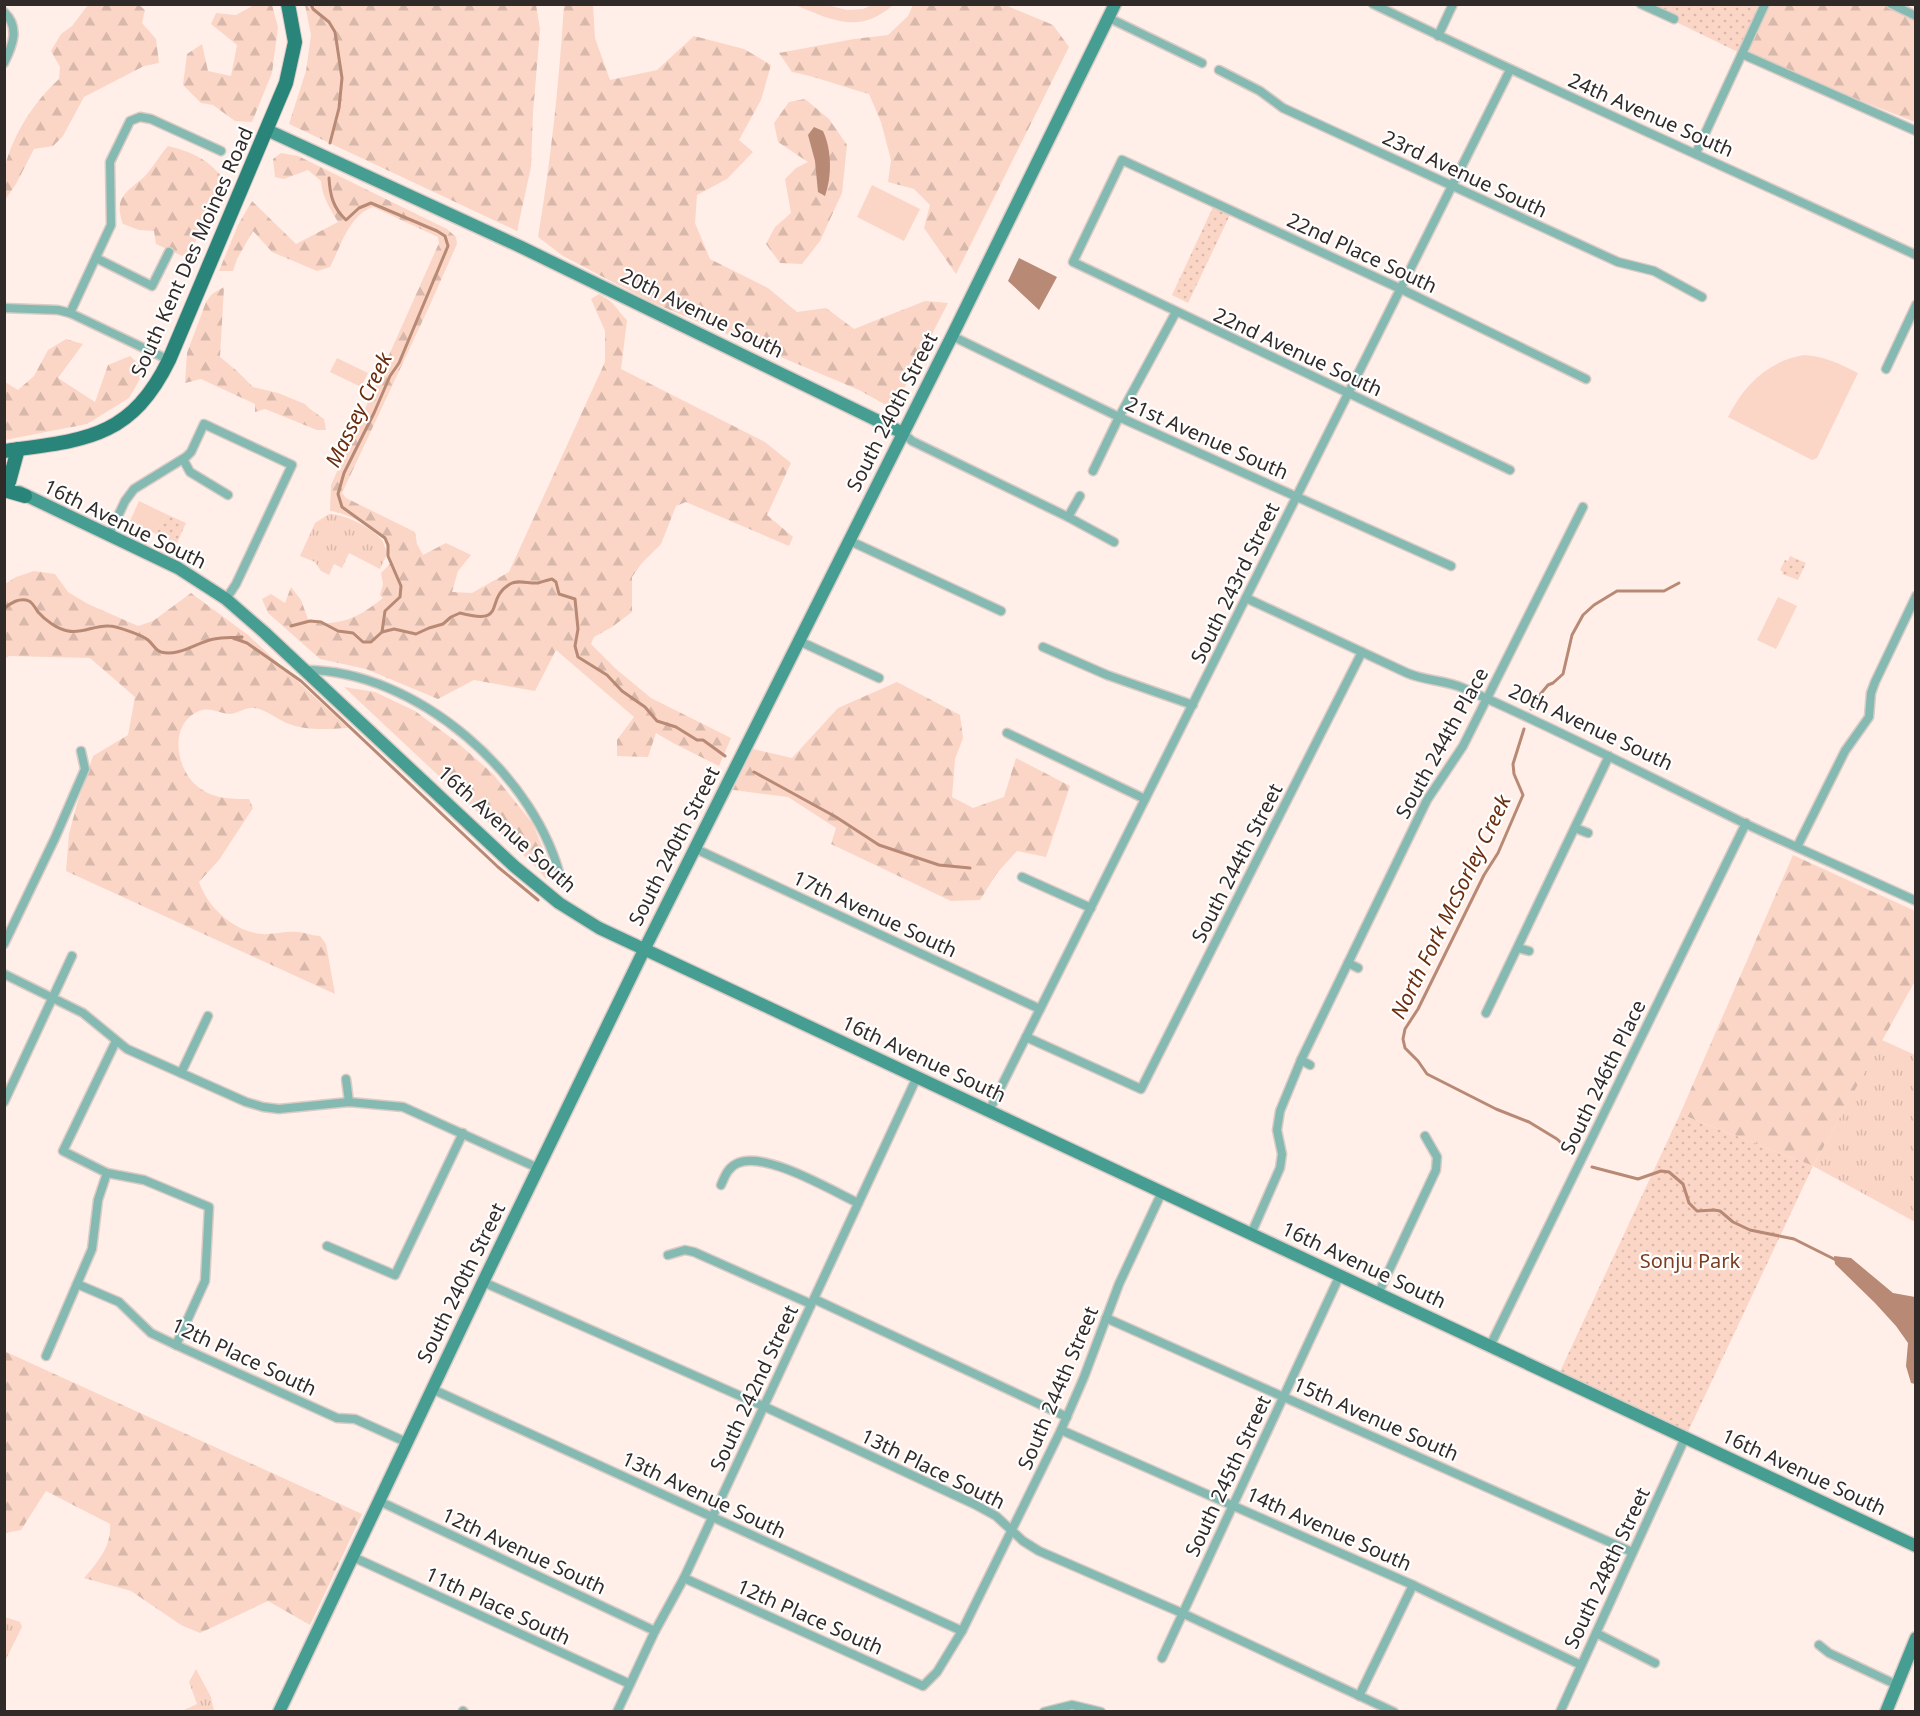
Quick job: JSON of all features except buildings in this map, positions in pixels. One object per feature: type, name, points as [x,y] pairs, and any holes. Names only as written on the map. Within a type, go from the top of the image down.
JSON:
[{"type":"main road","name":"South Kent Des Moines Road","points":[[11,450],[78,441],[109,429],[141,405],[156,384],[169,360],[286,83],[294,53],[294,31],[288,4]]},
{"type":"main road","name":"South 240th Street","points":[[279,1712],[406,1442],[644,950],[952,336],[1115,4]]},
{"type":"main road","name":"20th Avenue South","points":[[267,130],[521,247],[903,432]]},
{"type":"main road","points":[[11,450],[6,482],[24,496]]},
{"type":"main road","name":"16th Avenue South","points":[[24,496],[178,568],[226,599],[534,883],[559,903],[592,924],[1916,1546]]},
{"type":"main road","points":[[1886,1712],[1916,1638]]},
{"type":"street","name":"24th Avenue South","points":[[1373,4],[1510,70],[1916,255]]},
{"type":"street","points":[[1438,36],[1453,4]]},
{"type":"street","points":[[1641,4],[1674,19]]},
{"type":"street","points":[[1696,153],[1765,4]]},
{"type":"street","points":[[1891,4],[1916,16]]},
{"type":"street","points":[[4,63],[15,32],[6,13]]},
{"type":"street","points":[[1108,18],[1202,63]]},
{"type":"street","points":[[1742,54],[1916,131]]},
{"type":"street","name":"23rd Avenue South","points":[[1219,70],[1260,90],[1283,108],[1618,262],[1654,271],[1702,297]]},
{"type":"street","name":"South 243rd Street","points":[[989,1111],[1510,70]]},
{"type":"street","points":[[70,313],[111,225],[110,162],[130,121],[140,117],[151,119],[221,151]]},
{"type":"street","name":"22nd Avenue South","points":[[1122,160],[1073,262],[1510,470]]},
{"type":"street","name":"22nd Place South","points":[[1122,160],[1401,289],[1586,379]]},
{"type":"street","points":[[96,258],[153,286],[169,252]]},
{"type":"street","points":[[1886,369],[1916,305]]},
{"type":"street","points":[[4,308],[58,310],[70,313],[169,360]]},
{"type":"street","points":[[1093,471],[1119,417],[1176,312]]},
{"type":"street","name":"21st Avenue South","points":[[952,336],[1119,417],[1451,566]]},
{"type":"street","points":[[109,535],[125,501],[135,489],[191,452],[204,424],[292,465],[236,584],[226,599]]},
{"type":"street","name":"20th Avenue South","points":[[903,432],[912,441],[1114,542]]},
{"type":"street","points":[[183,459],[190,472],[228,495]]},
{"type":"street","points":[[1068,517],[1080,496]]},
{"type":"street","name":"South 244th Place","points":[[1251,1234],[1280,1168],[1282,1154],[1277,1130],[1278,1118],[1301,1060],[1427,800],[1460,752],[1583,507]]},
{"type":"street","points":[[848,540],[1001,611]]},
{"type":"street","points":[[1797,847],[1845,751],[1869,717],[1871,693],[1875,682],[1916,597]]},
{"type":"street","name":"20th Avenue South","points":[[1246,598],[1418,678],[1450,683],[1487,699],[1746,823],[1916,901]]},
{"type":"street","points":[[799,641],[879,678]]},
{"type":"street","points":[[1043,647],[1107,675],[1193,705]]},
{"type":"street","name":"South 244th Street","points":[[1026,1037],[1141,1089],[1362,652]]},
{"type":"street","points":[[304,670],[342,674],[398,692],[429,708],[455,727],[501,771],[532,810],[550,843],[562,884]]},
{"type":"street","points":[[1006,733],[1145,799]]},
{"type":"street","points":[[4,944],[85,769],[81,751]]},
{"type":"street","points":[[1486,1013],[1609,756]]},
{"type":"street","name":"South 246th Place","points":[[1490,1346],[1746,823]]},
{"type":"street","points":[[1575,828],[1588,833]]},
{"type":"street","name":"17th Avenue South","points":[[696,849],[1040,1009]]},
{"type":"street","points":[[1022,877],[1091,908]]},
{"type":"street","points":[[1518,948],[1529,951]]},
{"type":"street","points":[[4,1102],[72,956]]},
{"type":"street","points":[[1348,963],[1358,968]]},
{"type":"street","points":[[4,974],[83,1013],[127,1049],[238,1099],[263,1107],[279,1109],[348,1102],[404,1107],[538,1168]]},
{"type":"street","points":[[181,1073],[208,1016]]},
{"type":"street","points":[[116,1041],[63,1151],[107,1173],[144,1180],[209,1208],[205,1281],[176,1346]]},
{"type":"street","points":[[1301,1060],[1310,1065]]},
{"type":"street","name":"South 242nd Street","points":[[618,1712],[655,1631],[684,1578],[917,1077]]},
{"type":"street","points":[[346,1079],[348,1102]]},
{"type":"street","points":[[327,1246],[395,1275],[463,1133]]},
{"type":"street","points":[[1378,1294],[1436,1170],[1437,1157],[1425,1136]]},
{"type":"street","points":[[721,1185],[728,1171],[735,1164],[760,1161],[799,1175],[858,1203]]},
{"type":"street","points":[[46,1356],[92,1249],[98,1200],[107,1173]]},
{"type":"street","name":"South 244th Street","points":[[923,1686],[937,1672],[962,1630],[1067,1417],[1119,1284],[1162,1192]]},
{"type":"street","points":[[668,1255],[685,1250],[694,1252],[812,1302],[1067,1417]]},
{"type":"street","name":"South 245th Street","points":[[1162,1658],[1340,1275]]},
{"type":"street","name":"13th Place South","points":[[483,1282],[763,1407],[988,1512],[1039,1551],[1182,1613],[1394,1712]]},
{"type":"street","name":"12th Place South","points":[[77,1284],[118,1302],[152,1333],[176,1346],[337,1418],[355,1419],[406,1442]]},
{"type":"street","name":"15th Avenue South","points":[[1106,1318],[1632,1552]]},
{"type":"street","name":"13th Avenue South","points":[[432,1389],[962,1630]]},
{"type":"street","name":"14th Avenue South","points":[[1060,1430],[1413,1585],[1581,1665]]},
{"type":"street","name":"South 248th Street","points":[[1560,1712],[1685,1438]]},
{"type":"street","name":"12th Avenue South","points":[[379,1501],[655,1631]]},
{"type":"street","name":"11th Place South","points":[[353,1557],[630,1684]]},
{"type":"street","name":"12th Place South","points":[[684,1578],[923,1686]]},
{"type":"street","points":[[1359,1696],[1413,1585]]},
{"type":"street","points":[[1596,1633],[1655,1663]]},
{"type":"street","points":[[1819,1645],[1829,1653],[1897,1685]]},
{"type":"street","points":[[1044,1712],[1066,1705],[1082,1706],[1101,1712]]},
{"type":"green space","points":[[88,5],[139,5],[145,10],[142,23],[156,39],[159,63],[144,66],[84,97],[63,136],[53,146],[34,149],[5,200],[4,171],[13,143],[33,108],[59,79],[60,67],[51,51],[61,34],[72,26]]},
{"type":"green space","points":[[254,5],[272,5],[278,27],[272,73],[252,122],[235,121],[213,105],[201,103],[183,85],[187,54],[202,44],[208,71],[231,76],[237,45],[211,24],[216,13],[236,15]]},
{"type":"green space","points":[[305,5],[536,5],[540,29],[531,167],[517,231],[289,124],[306,71],[311,35]]},
{"type":"green space","points":[[564,5],[593,5],[595,38],[610,80],[657,70],[694,36],[744,49],[771,65],[761,100],[739,140],[753,152],[727,179],[697,195],[695,223],[710,259],[768,288],[797,312],[826,308],[854,329],[925,301],[948,303],[897,402],[884,404],[859,390],[649,301],[563,256],[538,237],[554,121]]},
{"type":"green space","points":[[795,5],[827,5],[847,10],[863,9],[872,5],[893,5],[869,20],[845,22],[821,16]]},
{"type":"green space","points":[[913,5],[1005,5],[1053,25],[1069,47],[956,274],[924,228],[930,205],[914,189],[888,182],[891,160],[881,122],[869,94],[792,72],[779,53],[888,35],[908,16]]},
{"type":"green space","points":[[1641,5],[1765,5],[1742,54]]},
{"type":"green space","points":[[1765,5],[1896,5],[1915,13],[1915,122],[1742,54]]},
{"type":"green space","points":[[805,99],[829,119],[847,145],[842,193],[820,241],[802,264],[780,263],[766,244],[775,227],[791,213],[785,179],[796,168],[808,162],[778,142],[774,123],[789,102]]},
{"type":"green space","points":[[168,146],[198,157],[222,177],[192,250],[182,256],[156,244],[154,231],[139,230],[123,224],[120,215],[123,196],[144,177]]},
{"type":"green space","points":[[281,153],[298,156],[447,229],[456,237],[457,244],[429,307],[342,493],[346,498],[415,532],[417,544],[423,555],[446,543],[471,555],[458,571],[452,592],[472,593],[509,572],[605,362],[605,331],[591,299],[599,294],[612,303],[627,320],[621,369],[765,442],[791,463],[767,515],[793,537],[789,546],[686,502],[676,506],[661,544],[632,577],[632,612],[594,637],[591,644],[616,669],[651,698],[731,738],[719,766],[656,733],[648,757],[617,756],[617,740],[634,717],[556,650],[535,691],[474,680],[438,699],[366,669],[320,659],[268,613],[262,599],[271,594],[285,603],[291,587],[301,600],[309,622],[340,622],[366,610],[383,598],[380,595],[383,584],[381,573],[391,563],[385,542],[380,535],[360,521],[330,511],[331,485],[439,243],[438,237],[373,207],[365,211],[352,224],[330,267],[317,271],[272,252],[253,231],[233,271],[219,271],[238,225],[252,201],[296,244],[338,222],[329,207],[321,181],[308,170],[284,179],[275,177],[273,159]]},
{"type":"green space","points":[[872,185],[920,209],[904,241],[857,217]]},
{"type":"green space","points":[[1213,207],[1230,215],[1188,303],[1172,295]]},
{"type":"green space","points":[[224,287],[220,357],[253,387],[278,393],[305,404],[324,419],[326,430],[317,430],[265,409],[255,412],[255,404],[201,379],[185,383],[187,353],[206,302],[212,294]]},
{"type":"green space","points":[[66,339],[83,344],[58,378],[95,402],[108,365],[130,356],[145,370],[129,398],[87,424],[5,440],[5,382],[18,390],[34,376],[48,350]]},
{"type":"green space","points":[[1804,355],[1825,359],[1858,373],[1817,458],[1812,460],[1728,417],[1741,395],[1758,377],[1779,363]]},
{"type":"green space","points":[[337,358],[368,373],[361,387],[330,372]]},
{"type":"green space","points":[[139,501],[166,514],[156,534],[130,521]]},
{"type":"green space","points":[[166,514],[186,523],[177,543],[156,534]]},
{"type":"green space","points":[[329,514],[357,522],[382,540],[387,554],[380,569],[349,553],[342,568],[334,564],[329,575],[321,571],[315,562],[300,556],[315,523]]},
{"type":"green space","points":[[1790,556],[1806,563],[1798,580],[1782,574],[1780,570]]},
{"type":"green space","points":[[34,571],[55,574],[68,592],[88,604],[138,626],[153,621],[191,593],[248,635],[348,728],[303,728],[284,722],[256,708],[229,714],[202,710],[191,716],[184,724],[178,745],[184,768],[197,786],[215,796],[249,799],[253,808],[219,860],[199,882],[203,892],[215,909],[231,923],[250,932],[265,934],[300,932],[320,936],[326,944],[335,994],[66,871],[69,834],[93,756],[128,735],[135,697],[90,658],[9,656],[5,659],[5,584],[16,577]]},
{"type":"green space","points":[[1778,597],[1797,606],[1776,649],[1757,640]]},
{"type":"green space","points":[[897,682],[960,715],[963,738],[955,759],[952,797],[973,808],[1004,797],[1016,758],[1070,786],[1046,857],[1017,851],[997,873],[980,900],[951,901],[831,844],[836,828],[788,797],[733,790],[753,749],[792,758],[838,708]]},
{"type":"green space","points":[[344,687],[375,692],[415,711],[458,743],[493,774],[533,824],[548,861],[546,879],[537,868]]},
{"type":"green space","points":[[1793,855],[1915,911],[1915,981],[1813,1166],[1680,1114]]},
{"type":"green space","points":[[1882,1040],[1915,1055],[1915,1222],[1813,1166]]},
{"type":"green space","name":"Sonju Park","points":[[1680,1114],[1813,1166],[1685,1438],[1557,1378]]},
{"type":"green space","points":[[4,1351],[362,1514],[310,1625],[268,1601],[200,1633],[181,1625],[131,1591],[84,1578],[106,1547],[110,1524],[46,1491],[21,1530],[5,1533]]},
{"type":"green space","points":[[5,1617],[20,1622],[22,1627],[5,1661]]},
{"type":"green space","points":[[196,1669],[211,1697],[214,1711],[182,1711],[197,1704],[189,1682]]},
{"type":"shaded area","points":[[814,127],[823,131],[828,146],[830,172],[825,196],[818,192],[815,161],[808,135]]},
{"type":"shaded area","points":[[1019,258],[1057,277],[1039,310],[1008,281]]},
{"type":"shaded area","points":[[1834,1256],[1851,1258],[1893,1293],[1915,1297],[1915,1384],[1911,1383],[1906,1366],[1908,1343],[1875,1303],[1835,1264]]},
{"type":"waterway","name":"Massey Creek","points":[[311,4],[313,9],[329,22],[335,32],[342,78],[339,108],[330,143]]},
{"type":"waterway","name":"Massey Creek","points":[[291,626],[310,621],[321,622],[338,631],[353,633],[363,642],[371,642],[382,632],[385,611],[400,597],[401,586],[388,556],[388,545],[385,538],[342,507],[338,494],[344,473],[390,376],[399,363],[448,246],[445,236],[437,231],[371,203],[359,208],[346,220],[333,201],[329,178]]},
{"type":"waterway","points":[[382,632],[394,629],[416,634],[443,624],[460,613],[485,616],[490,614],[502,590],[510,584],[538,583],[552,579],[556,582],[559,594],[575,599],[578,629],[575,646],[578,657],[607,675],[622,691],[645,707],[657,721],[676,727],[697,740],[703,740],[725,756]]},
{"type":"waterway","name":"North Fork McSorley Creek","points":[[1531,709],[1548,685],[1563,674],[1572,635],[1583,615],[1594,605],[1617,591],[1664,591],[1679,583]]},
{"type":"waterway","name":"Massey Creek","points":[[4,609],[15,601],[26,600],[32,603],[48,621],[64,630],[73,632],[112,626],[140,636],[148,640],[159,651],[168,653],[181,651],[214,639],[242,637]]},
{"type":"waterway","points":[[233,638],[247,643],[301,681],[498,867],[538,900]]},
{"type":"waterway","name":"North Fork McSorley Creek","points":[[1524,729],[1513,764],[1514,774],[1523,795],[1498,853],[1484,875],[1418,1009],[1405,1029],[1403,1039],[1405,1048],[1427,1074],[1496,1109],[1529,1122],[1557,1139],[1570,1151]]},
{"type":"waterway","points":[[754,772],[836,817],[879,845],[939,865],[970,868]]},
{"type":"waterway","name":"North Fork McSorley Creek","points":[[1592,1167],[1638,1179],[1661,1171],[1669,1172],[1683,1184],[1689,1203],[1697,1211],[1720,1211],[1733,1222],[1750,1230],[1794,1239],[1838,1261]]}]
